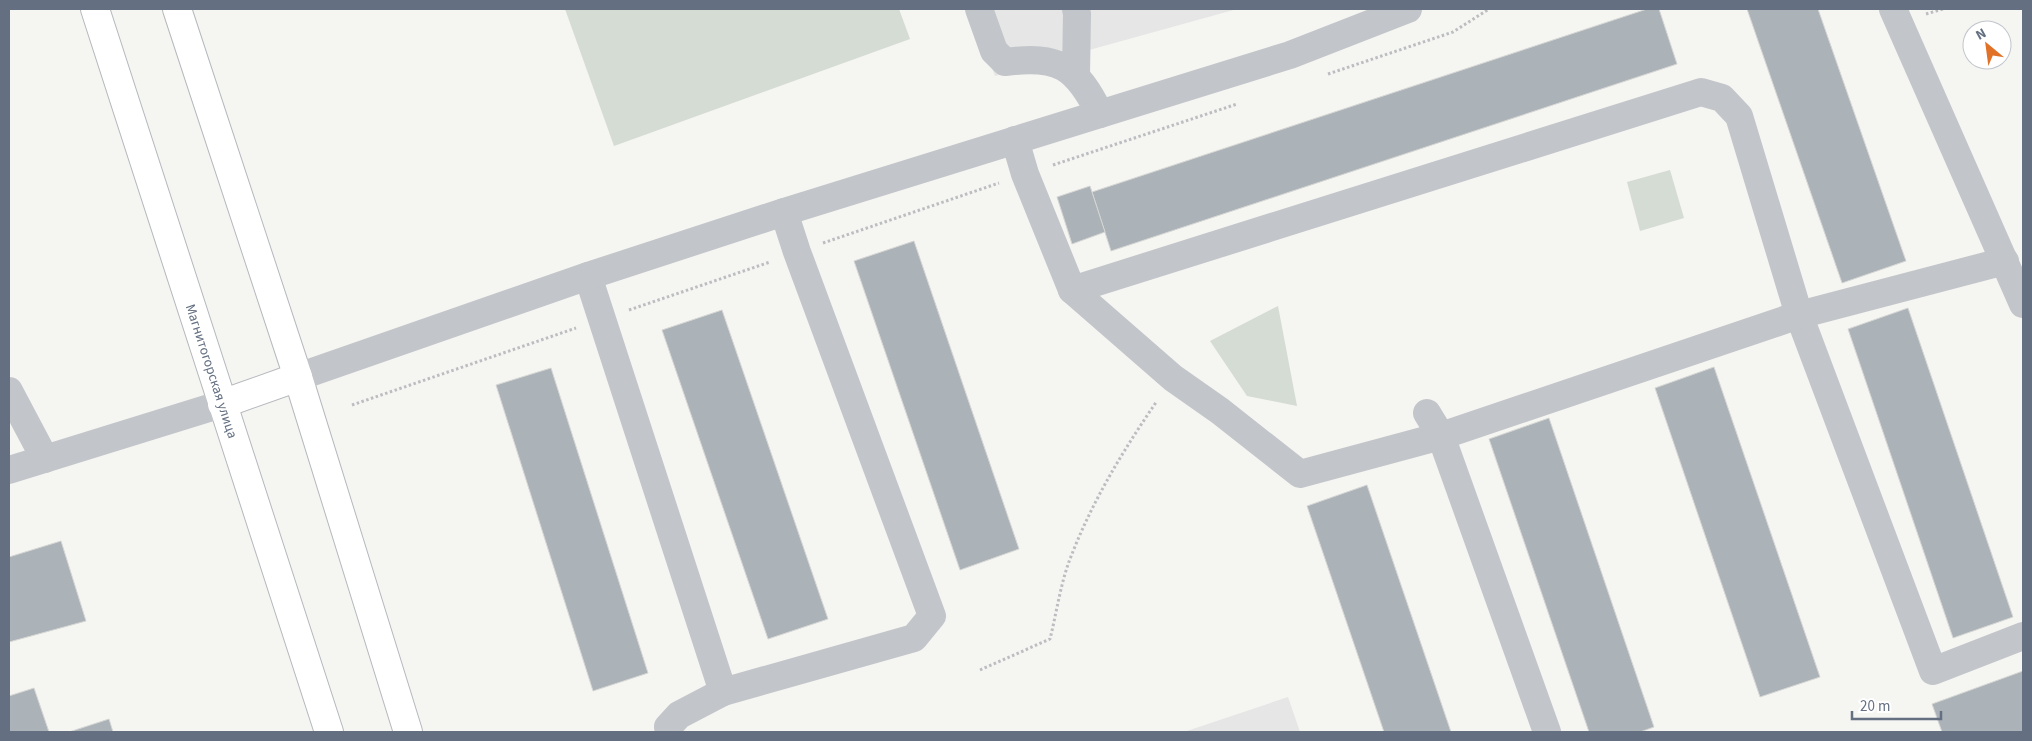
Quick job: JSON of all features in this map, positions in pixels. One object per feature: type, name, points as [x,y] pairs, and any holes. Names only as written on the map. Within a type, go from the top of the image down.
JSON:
[{"type":"main road","name":"Магнитогорская улица","points":[[95,9],[329,732]]},
{"type":"main road","points":[[177,9],[298,377],[408,732]]},
{"type":"main road","points":[[222,404],[298,377]]},
{"type":"street","points":[[979,9],[994,51],[1005,62],[1032,59],[1055,64],[1076,75],[1088,90],[1100,114]]},
{"type":"street","points":[[1076,9],[1078,14],[1076,75]]},
{"type":"street","points":[[298,377],[588,276],[784,212],[1290,55],[1408,9]]},
{"type":"street","points":[[1893,9],[2023,304]]},
{"type":"street","points":[[1072,290],[1701,92],[1722,98],[1738,116],[1799,315],[1933,671],[2023,636]]},
{"type":"street","points":[[1015,140],[1025,174],[1072,290],[1173,378],[1220,410],[1300,474],[1441,436],[1799,315],[2005,262]]},
{"type":"street","points":[[669,732],[668,727],[679,715],[723,692],[914,638],[932,616],[797,252],[784,212]]},
{"type":"street","points":[[588,276],[723,692]]},
{"type":"street","points":[[9,391],[45,459]]},
{"type":"street","points":[[9,470],[222,404]]},
{"type":"street","points":[[1427,413],[1441,436],[1547,732]]},
{"type":"path","points":[[1321,76],[1453,32],[1489,9]]},
{"type":"path","points":[[352,405],[1025,174],[1246,101]]},
{"type":"path","points":[[980,670],[1050,639],[1071,556],[1093,506],[1138,428],[1173,378]]},
{"type":"shaded area","points":[[565,9],[899,9],[910,39],[614,146]]},
{"type":"shaded area","points":[[970,9],[1237,9],[995,76]]},
{"type":"shaded area","points":[[1670,170],[1684,218],[1640,231],[1627,182]]},
{"type":"shaded area","points":[[1278,306],[1297,406],[1247,396],[1210,341]]},
{"type":"shaded area","points":[[1288,697],[1300,732],[1184,732]]},
{"type":"building","points":[[1647,9],[1659,9],[1677,64],[1111,251],[1092,192]]},
{"type":"building","points":[[1747,9],[1818,9],[1906,261],[1842,283]]},
{"type":"building","points":[[1090,186],[1105,232],[1072,244],[1057,197]]},
{"type":"building","points":[[914,241],[1019,549],[960,570],[854,261]]},
{"type":"building","points":[[1908,308],[2013,617],[1953,638],[1848,329]]},
{"type":"building","points":[[722,310],[828,619],[768,639],[662,330]]},
{"type":"building","points":[[1714,367],[1820,677],[1760,697],[1655,388]]},
{"type":"building","points":[[551,368],[648,673],[593,691],[496,385]]},
{"type":"building","points":[[1549,418],[1654,727],[1640,732],[1589,732],[1489,439]]},
{"type":"building","points":[[1367,485],[1451,732],[1384,732],[1307,506]]},
{"type":"building","points":[[61,541],[86,621],[9,642],[9,557]]},
{"type":"building","points":[[2023,671],[2023,732],[1942,732],[1932,704]]},
{"type":"building","points":[[34,688],[49,732],[9,732],[9,696]]},
{"type":"building","points":[[109,719],[113,732],[69,732]]}]
